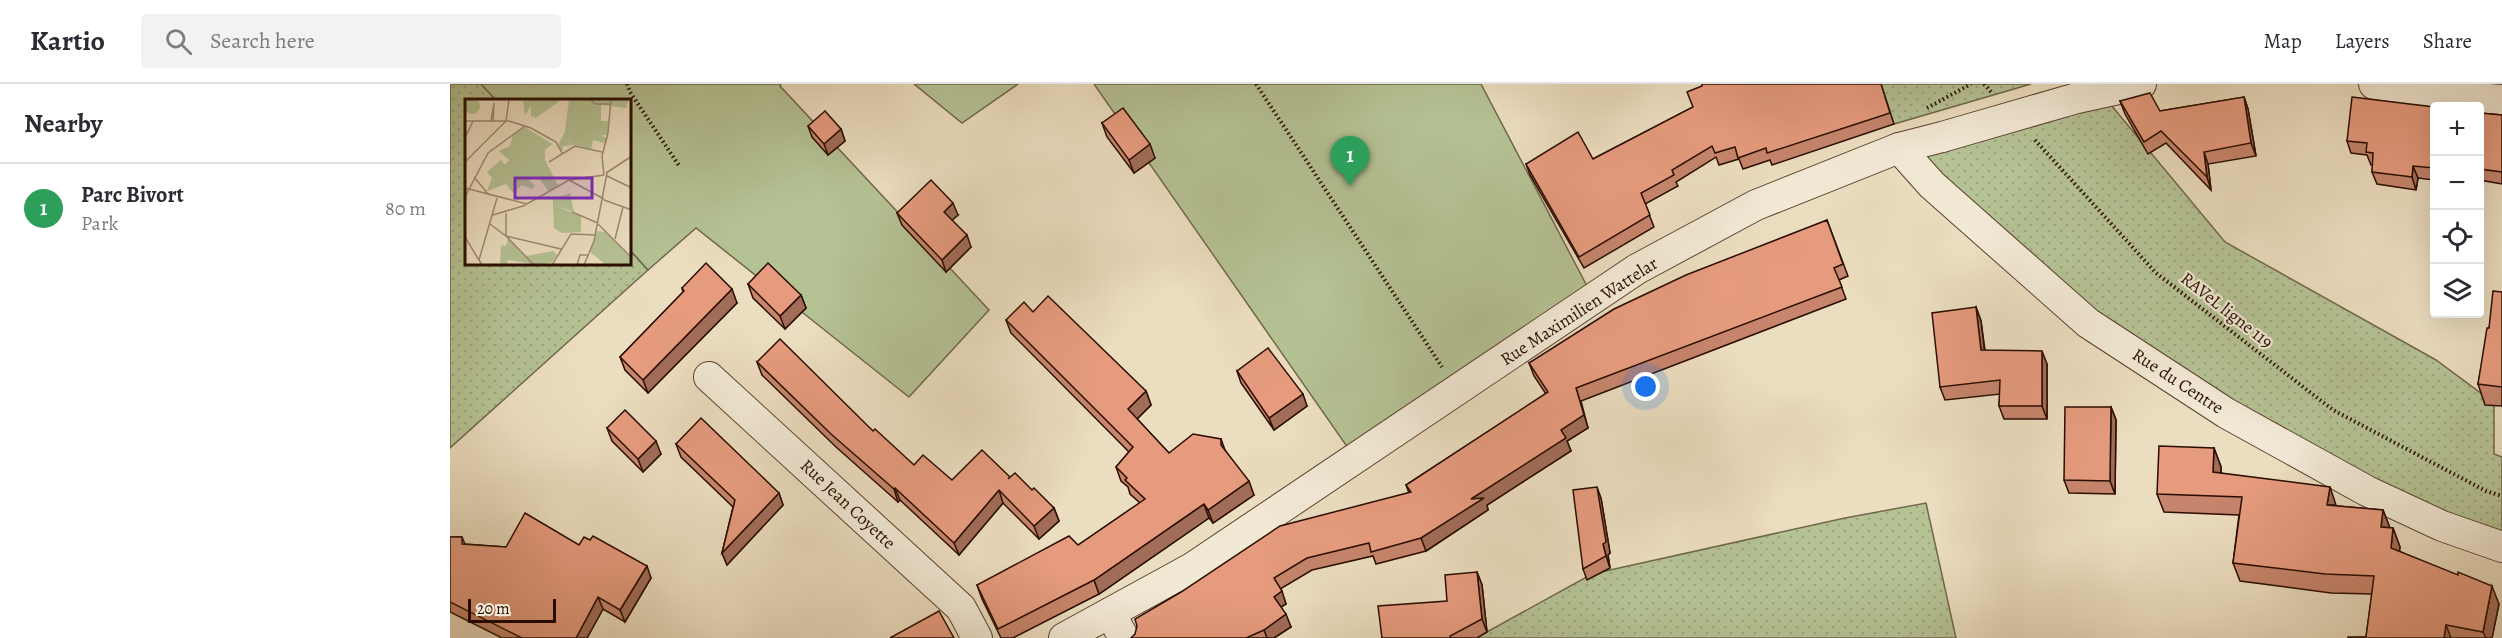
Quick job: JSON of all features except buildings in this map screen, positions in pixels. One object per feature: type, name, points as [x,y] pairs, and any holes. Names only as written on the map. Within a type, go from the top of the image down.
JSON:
[{"type":"street","name":"Rue Maximilien Wattelar","points":[[1064,638],[1117,625],[1192,568],[1637,269],[1756,205],[1899,148],[2077,98],[2141,84]]},
{"type":"street","points":[[2374,84],[2502,100]]},
{"type":"street","name":"Rue du Centre","points":[[1899,148],[1932,185],[2088,323],[2226,413],[2367,491],[2442,526],[2502,547]]},
{"type":"street","name":"Rue Jean Coyette","points":[[709,377],[961,608],[977,638]]},
{"type":"path","points":[[627,84],[630,92],[680,166]]},
{"type":"path","points":[[1256,84],[1458,389]]},
{"type":"path","points":[[1984,84],[1992,93]]},
{"type":"path","name":"RAVeL ligne 119","points":[[2031,135],[2156,273],[2333,410],[2486,491],[2502,496]]},
{"type":"green space","points":[[450,84],[481,84],[495,99],[465,99],[465,266],[632,266],[632,252],[648,270],[450,448]]},
{"type":"green space","points":[[481,84],[781,84],[780,86],[989,310],[909,397],[696,228],[648,270],[632,252],[632,99],[495,99]]},
{"type":"green space","points":[[914,84],[1018,84],[962,123]]},
{"type":"green space","points":[[1094,84],[1481,84],[1588,288],[1355,458]]},
{"type":"green space","points":[[1879,84],[2031,84],[1894,124]]},
{"type":"green space","points":[[2101,93],[2225,242],[2436,360],[2494,403],[2494,454],[2502,457],[2502,541],[2188,388],[1899,148]]},
{"type":"green space","points":[[1926,503],[1956,638],[1476,638],[1592,574],[1845,518]]},
{"type":"place","name":"Parc Bivort","points":[[1350,186]]}]
